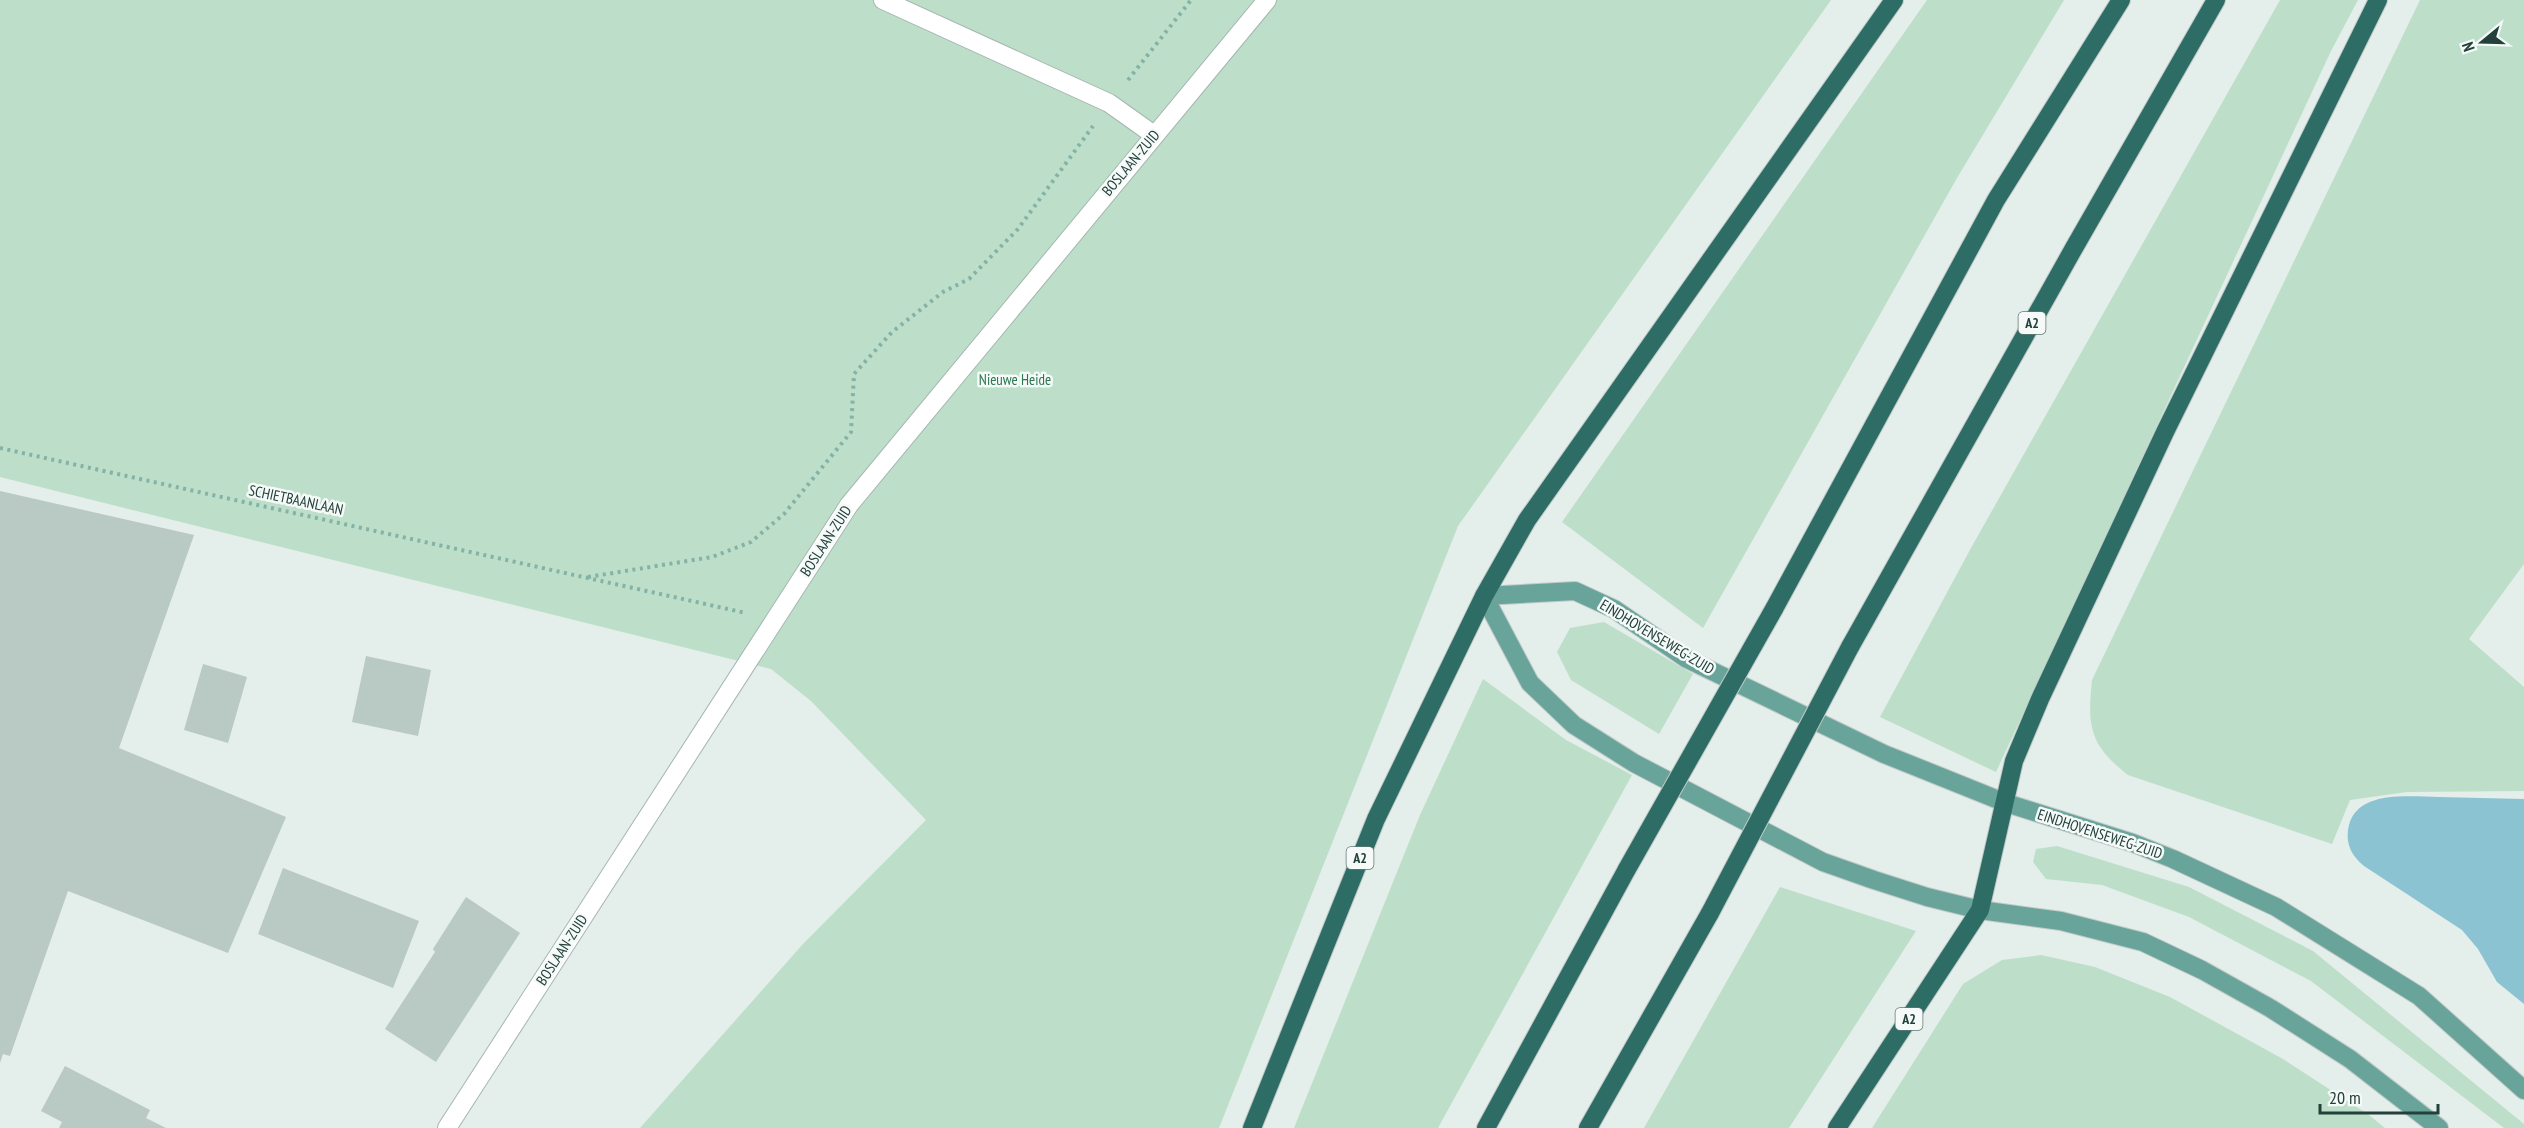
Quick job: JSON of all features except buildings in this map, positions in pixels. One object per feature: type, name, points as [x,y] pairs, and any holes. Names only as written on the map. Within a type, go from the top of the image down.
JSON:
[{"type":"highway","name":"A2","points":[[1252,1128],[1376,819],[1484,596],[1527,519],[1894,0]]},
{"type":"highway","points":[[1486,1128],[1626,869],[1774,609],[1996,200],[2121,0]]},
{"type":"highway","name":"A2","points":[[1588,1128],[1710,913],[1850,647],[2216,0]]},
{"type":"highway","points":[[1980,910],[2014,761],[2040,699],[2170,422],[2378,0]]},
{"type":"highway","name":"A2","points":[[1837,1128],[1980,910]]},
{"type":"main road","name":"EINDHOVENSEWEG-ZUID","points":[[1484,596],[1575,591],[1614,609],[1687,658],[1884,754],[2006,803],[2133,843],[2276,907],[2420,996],[2521,1084]]},
{"type":"main road","points":[[1484,596],[1530,683],[1574,725],[1634,764],[1823,861],[1927,897],[1980,910],[2061,921],[2143,942],[2270,1008],[2350,1059],[2439,1128]]},
{"type":"street","points":[[884,0],[1110,103],[1154,135]]},
{"type":"street","name":"BOSLAAN-ZUID","points":[[447,1128],[849,505],[1266,0]]},
{"type":"path","points":[[588,577],[712,557],[751,542],[784,514],[851,432],[854,374],[892,332],[943,292],[969,279],[1018,229],[1110,103],[1191,0]]},
{"type":"path","name":"SCHIETBAANLAAN","points":[[0,448],[775,620]]},
{"type":"green space","name":"Nieuwe Heide","points":[[0,0],[1831,0],[1458,526],[1219,1128],[640,1128],[803,944],[926,820],[811,701],[771,669],[0,477]]},
{"type":"green space","points":[[1927,0],[2064,0],[1957,178],[1703,628],[1562,522]]},
{"type":"green space","points":[[2280,0],[2358,0],[2331,51],[1996,772],[1880,717],[1971,548]]},
{"type":"green space","points":[[2420,0],[2524,0],[2524,564],[2469,639],[2524,687],[2524,791],[2407,792],[2350,800],[2332,844],[2128,775],[2106,754],[2094,734],[2090,710],[2092,680]]},
{"type":"green space","points":[[1604,622],[1693,674],[1659,734],[1571,680],[1557,652],[1570,628]]},
{"type":"green space","points":[[1483,679],[1566,740],[1632,775],[1438,1128],[1294,1128],[1420,815]]},
{"type":"green space","points":[[2057,846],[2189,887],[2313,951],[2524,1124],[2524,1128],[2504,1128],[2311,981],[2189,917],[2102,885],[2046,879],[2033,862],[2036,849]]},
{"type":"green space","points":[[1780,887],[1916,931],[1789,1128],[1644,1128]]},
{"type":"green space","points":[[2041,955],[2095,967],[2170,997],[2283,1059],[2369,1115],[2385,1128],[1872,1128],[1963,984],[2002,960]]},
{"type":"water","points":[[2384,798],[2524,799],[2524,1004],[2497,982],[2478,949],[2462,930],[2364,866],[2351,850],[2348,830],[2352,817],[2360,808]]}]
